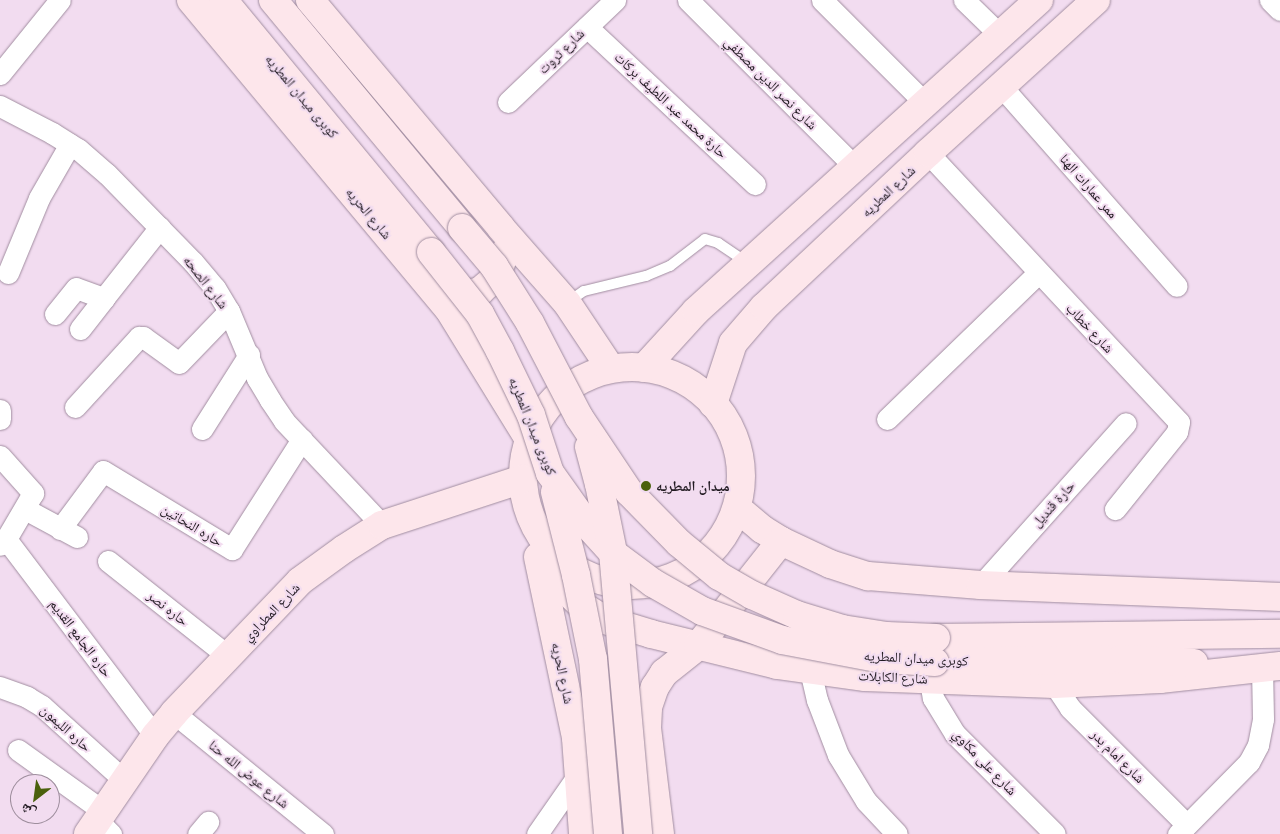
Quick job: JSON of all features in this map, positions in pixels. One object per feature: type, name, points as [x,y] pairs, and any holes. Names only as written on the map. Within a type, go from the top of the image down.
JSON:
[{"type":"main road","name":"شارع الحريه","points":[[191,0],[448,308],[529,439]]},
{"type":"main road","name":"كوبرى ميدان المطريه","points":[[223,0],[480,314],[531,415],[550,473],[585,522],[614,554],[653,583],[702,612],[782,640],[882,659],[1159,660],[1259,668]]},
{"type":"main road","name":"كوبرى ميدان المطريه","points":[[274,0],[494,266],[530,323],[579,417],[629,492],[679,543],[719,576],[752,595],[797,615],[842,629],[886,636],[934,660],[1280,634]]},
{"type":"main road","points":[[310,0],[501,228],[567,303],[612,369]]},
{"type":"main road","points":[[644,368],[696,311],[924,102],[1039,0]]},
{"type":"main road","name":"شارع المطريه","points":[[713,404],[733,343],[764,307],[928,153],[1096,0]]},
{"type":"main road","points":[[428,285],[443,293],[459,296],[480,291],[490,284],[496,277],[505,259],[506,248],[501,228]]},
{"type":"main road","points":[[742,270],[737,292],[741,299],[748,304],[764,307]]},
{"type":"main road","name":"شارع الحريه","points":[[550,548],[563,561],[594,579],[629,586],[647,585],[664,581],[696,565],[721,540],[737,508],[741,490],[738,453],[724,419],[713,404],[699,390],[664,372],[644,368],[612,369],[581,380],[555,398],[536,424],[529,439],[524,458],[523,479],[576,738],[583,834]]},
{"type":"main road","points":[[579,417],[600,484],[613,552],[638,834]]},
{"type":"main road","points":[[550,473],[568,537],[593,659],[608,834]]},
{"type":"main road","name":"شارع المطراوي","points":[[99,825],[124,780],[155,736],[174,713],[300,581],[344,549],[382,525],[523,479]]},
{"type":"main road","points":[[737,508],[762,529],[781,541],[830,564],[868,576],[981,585],[1280,596]]},
{"type":"main road","points":[[529,514],[538,532],[550,548]]},
{"type":"main road","points":[[660,834],[647,728],[648,707],[655,687],[664,673],[698,646],[781,541]]},
{"type":"main road","name":"شارع الكابلات","points":[[550,548],[562,583],[576,600],[593,613],[618,625],[777,665],[866,677],[934,660],[1054,684],[1160,679],[1259,668]]},
{"type":"main road","points":[[576,738],[585,720],[592,713],[610,707],[629,710],[636,714],[647,728]]},
{"type":"street","points":[[0,74],[60,0]]},
{"type":"street","name":"شارع ثروت","points":[[508,102],[615,0]]},
{"type":"street","name":"شارع نصر الدين مصطفي","points":[[688,0],[854,166]]},
{"type":"street","points":[[822,0],[924,102]]},
{"type":"street","points":[[964,0],[999,34]]},
{"type":"street","points":[[1270,0],[1280,10]]},
{"type":"street","name":"حارة محمد عبد اللطيف بركات","points":[[587,27],[756,184]]},
{"type":"street","name":"ممر عمارات الهنا","points":[[1001,86],[1177,286]]},
{"type":"street","name":"شارع الصحه","points":[[0,106],[70,144],[107,174],[160,227],[215,288],[229,311],[249,354],[257,378],[284,421],[382,525]]},
{"type":"street","points":[[8,273],[39,198],[70,144]]},
{"type":"street","name":"شارع خطاب","points":[[928,153],[1179,422],[1175,434],[1115,509]]},
{"type":"street","points":[[80,329],[160,227]]},
{"type":"street","points":[[887,419],[1039,272]]},
{"type":"street","points":[[55,314],[76,288],[104,298]]},
{"type":"street","points":[[74,407],[139,337],[179,363],[229,311]]},
{"type":"street","points":[[202,429],[249,354]]},
{"type":"street","points":[[0,410],[0,419]]},
{"type":"street","name":"حارة قنديل","points":[[981,585],[1126,423]]},
{"type":"street","name":"حاره النحاتين","points":[[25,509],[69,533],[103,471],[232,548],[302,439]]},
{"type":"street","points":[[0,456],[32,490],[32,496],[25,509],[3,542]]},
{"type":"street","name":"حاره الجامع القديم","points":[[3,542],[155,736]]},
{"type":"street","name":"حاره نصر","points":[[108,561],[228,656]]},
{"type":"street","name":"شارع على مكاوي","points":[[934,660],[933,698],[956,734],[1055,834]]},
{"type":"street","points":[[1182,829],[1249,762],[1258,745],[1263,718],[1259,668]]},
{"type":"street","points":[[810,670],[817,700],[838,755],[866,801],[897,834]]},
{"type":"street","name":"شارع امام بدر","points":[[1054,684],[1070,708],[1182,829]]},
{"type":"street","name":"حاره الليمون","points":[[0,687],[27,697],[42,706],[124,780]]},
{"type":"street","name":"شارع عوض الله حنا","points":[[174,713],[323,834]]},
{"type":"street","points":[[18,750],[99,825]]},
{"type":"street","points":[[537,834],[578,775]]},
{"type":"lane","points":[[567,303],[584,291],[646,276],[670,266],[705,239],[718,243],[742,270]]},
{"type":"place","name":"ميدان المطريه","points":[[646,486]]}]
